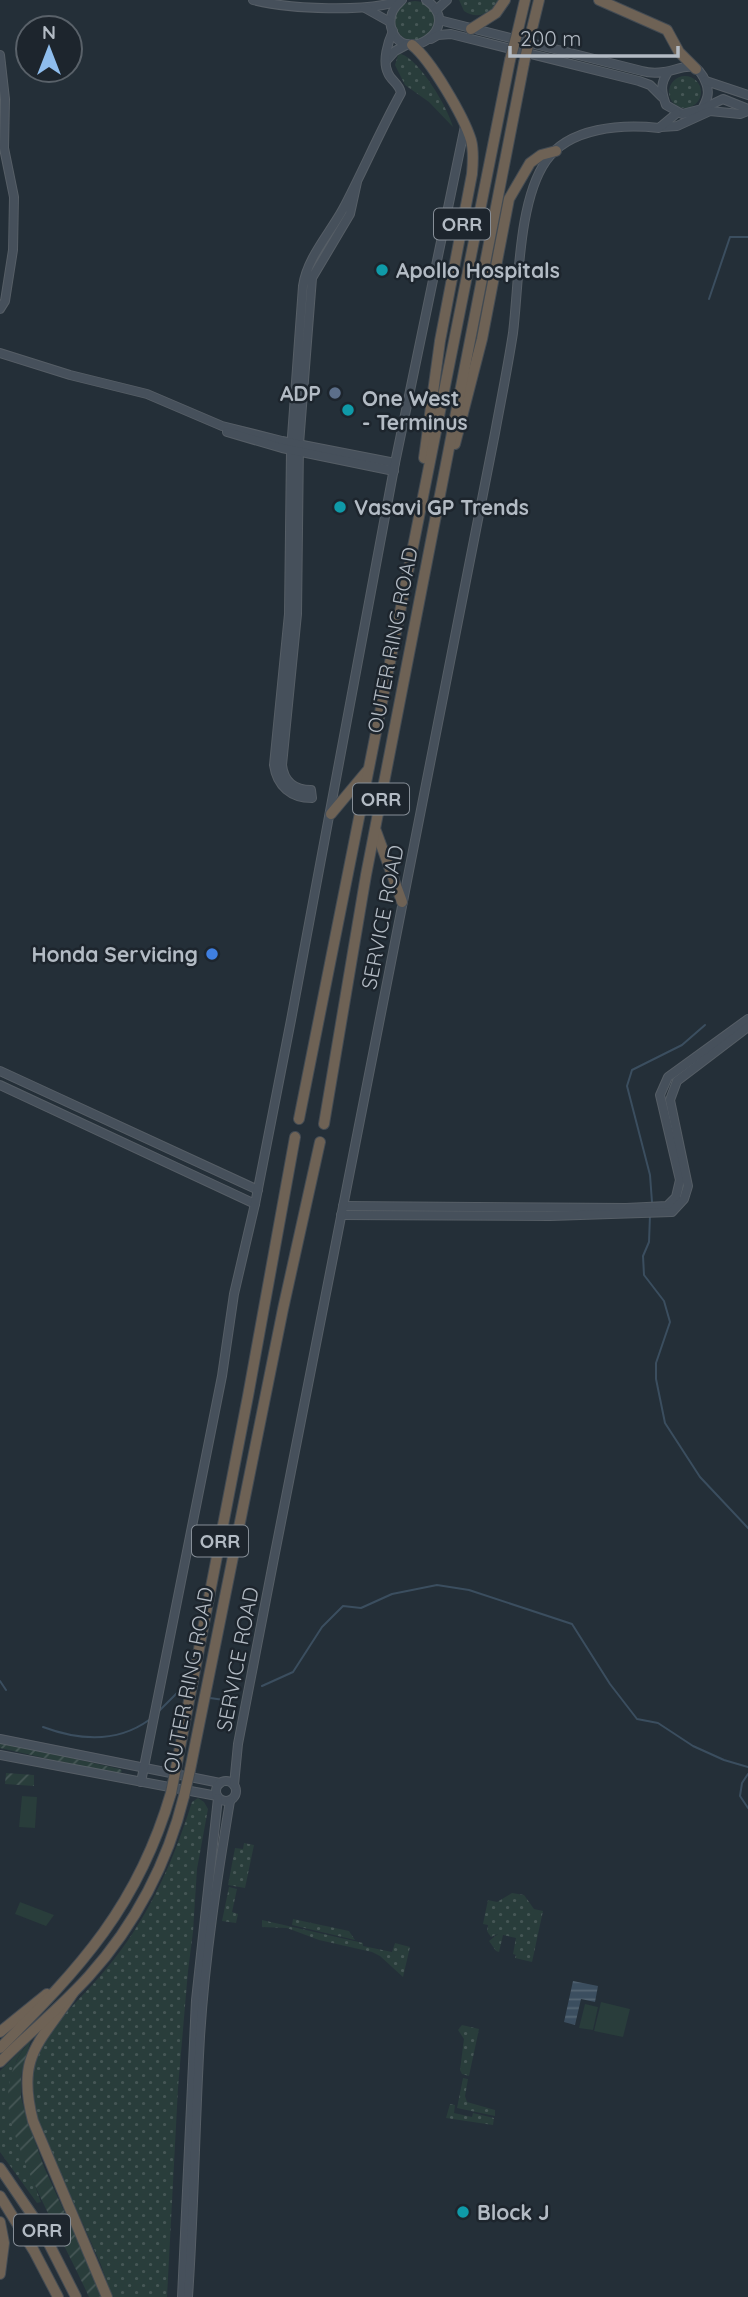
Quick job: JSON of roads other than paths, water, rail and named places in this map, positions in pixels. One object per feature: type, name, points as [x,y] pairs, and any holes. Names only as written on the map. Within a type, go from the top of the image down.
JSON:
[{"type":"highway","points":[[471,29],[496,13],[505,0]]},
{"type":"highway","name":"OUTER RING ROAD","points":[[299,1119],[510,60],[525,0]]},
{"type":"highway","name":"OUTER RING ROAD","points":[[324,1124],[375,828],[524,63],[539,0]]},
{"type":"highway","points":[[599,0],[667,30],[679,52],[695,69]]},
{"type":"highway","name":"ORR","points":[[410,44],[426,57],[465,126],[472,147],[472,174],[440,341],[416,528]]},
{"type":"highway","name":"ORR","points":[[433,531],[478,356],[509,198],[530,163],[541,155],[556,151]]},
{"type":"highway","points":[[331,814],[369,768]]},
{"type":"highway","points":[[375,828],[402,902]]},
{"type":"highway","points":[[331,965],[349,968]]},
{"type":"highway","name":"OUTER RING ROAD","points":[[60,1986],[98,1942],[133,1889],[171,1793],[295,1137]]},
{"type":"highway","name":"OUTER RING ROAD","points":[[73,1993],[110,1950],[142,1901],[172,1838],[190,1770],[320,1142]]},
{"type":"highway","points":[[0,2032],[42,1997],[60,1986]]},
{"type":"highway","points":[[0,2048],[60,1986]]},
{"type":"highway","points":[[0,2062],[73,1993]]},
{"type":"highway","points":[[73,1993],[39,2041],[27,2067],[27,2096],[38,2133],[107,2297]]},
{"type":"highway","name":"ORR","points":[[0,2168],[41,2228],[76,2297]]},
{"type":"highway","name":"ORR","points":[[0,2196],[26,2237],[58,2297]]},
{"type":"highway","points":[[0,2222],[4,2243],[0,2274]]},
{"type":"main road","points":[[253,0],[290,5],[365,8],[402,0]]},
{"type":"main road","points":[[278,761],[288,781],[298,789],[311,790],[312,798],[301,797],[286,790],[276,776],[297,614],[295,447],[308,286],[350,214],[357,182],[401,93],[399,86],[388,74],[386,61],[392,13],[402,0]]},
{"type":"main road","points":[[426,0],[436,10],[439,20],[431,39]]},
{"type":"main road","points":[[436,10],[447,0]]},
{"type":"main road","points":[[365,8],[391,27],[397,37],[410,44]]},
{"type":"main road","points":[[439,20],[642,71],[668,72]]},
{"type":"main road","points":[[386,61],[395,51],[410,44],[422,44],[438,35],[452,34],[639,81],[650,85],[664,99]]},
{"type":"main road","points":[[0,55],[5,99],[4,148],[14,197],[13,250],[5,300],[0,309]]},
{"type":"main road","points":[[748,95],[706,81],[695,69],[686,66],[668,72],[661,90],[670,109],[677,113],[688,114],[723,100],[748,110]]},
{"type":"main road","points":[[702,109],[708,98],[706,81]]},
{"type":"main road","name":"SERVICE ROAD","points":[[188,2297],[200,2049],[214,1894],[230,1801],[236,1793],[234,1785],[248,1694],[495,433],[513,333],[529,196],[547,160],[573,139],[596,130],[640,125],[659,128],[677,126],[710,111],[740,114],[748,110]]},
{"type":"main road","points":[[659,128],[677,113]]},
{"type":"main road","points":[[141,1782],[222,1376],[234,1294],[256,1204],[395,467],[465,126]]},
{"type":"main road","points":[[0,353],[147,394],[222,426],[295,447]]},
{"type":"main road","points":[[0,359],[145,399],[220,430],[395,467]]},
{"type":"main road","points":[[727,1039],[748,1020]]},
{"type":"main road","points":[[342,1211],[651,1210],[667,1206],[676,1197],[680,1180],[660,1092],[668,1077],[748,1027]]},
{"type":"main road","points":[[0,1071],[258,1190]]},
{"type":"main road","points":[[0,1085],[256,1204]]},
{"type":"main road","points":[[96,1130],[101,1118]]},
{"type":"main road","points":[[169,1165],[175,1153]]},
{"type":"main road","points":[[0,1739],[220,1783],[225,1781],[234,1785]]},
{"type":"main road","points":[[0,1755],[230,1801]]},
{"type":"main road","points":[[182,2297],[196,2000],[218,1797],[216,1789],[220,1783]]},
{"type":"water","points":[[573,1981],[598,1986],[595,2002],[581,1999],[575,2025],[564,2022]]},
{"type":"waterway","points":[[709,299],[730,237],[748,237]]},
{"type":"waterway","points":[[652,1202],[650,1175],[627,1086],[632,1070],[682,1045],[705,1025]]},
{"type":"waterway","points":[[650,1215],[649,1242],[643,1256],[644,1275],[664,1301],[670,1322],[656,1363],[656,1379],[665,1423],[700,1477],[748,1528]]},
{"type":"waterway","points":[[262,1686],[293,1672],[322,1627],[343,1606],[361,1608],[392,1594],[437,1585],[469,1590],[572,1624],[610,1684],[637,1719],[658,1723],[693,1746],[748,1767]]},
{"type":"waterway","points":[[0,1681],[6,1690]]},
{"type":"waterway","points":[[158,1712],[177,1693],[187,1695]]},
{"type":"waterway","points":[[210,1698],[231,1701]]},
{"type":"waterway","points":[[43,1727],[70,1735],[97,1737],[124,1733],[149,1720]]},
{"type":"waterway","points":[[748,1774],[742,1783],[740,1796],[748,1808]]},
{"type":"place","name":"Apollo Hospitals","points":[[382,270]]},
{"type":"place","name":"ADP","points":[[335,393]]},
{"type":"place","name":"One West - Terminus","points":[[348,410]]},
{"type":"place","name":"Vasavi GP Trends","points":[[340,507]]},
{"type":"place","name":"Honda Servicing","points":[[212,954]]},
{"type":"place","name":"Block J","points":[[463,2212]]}]
